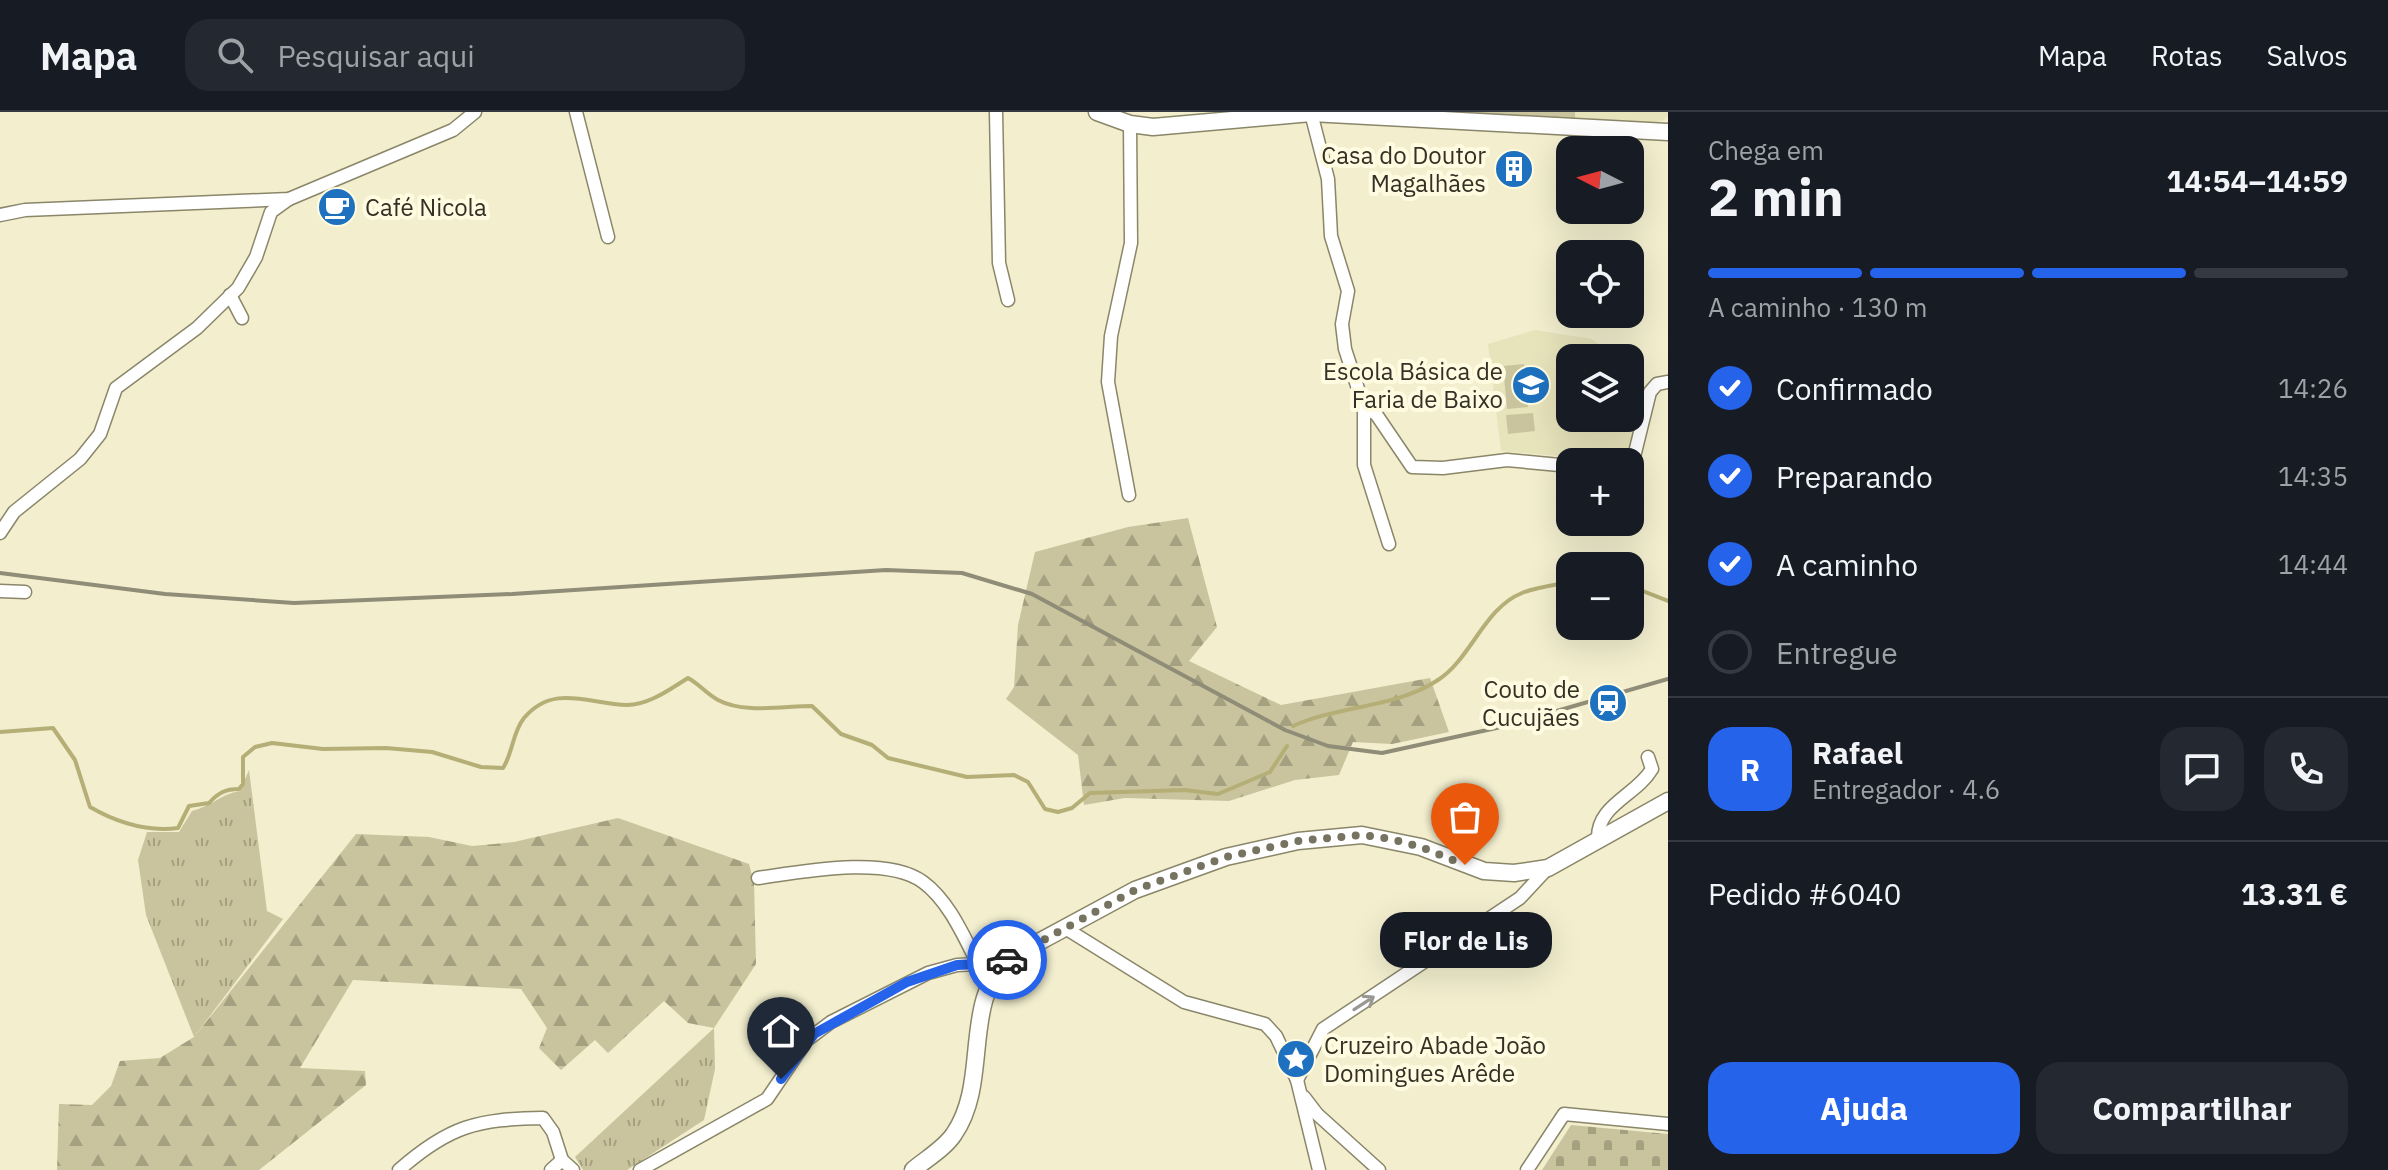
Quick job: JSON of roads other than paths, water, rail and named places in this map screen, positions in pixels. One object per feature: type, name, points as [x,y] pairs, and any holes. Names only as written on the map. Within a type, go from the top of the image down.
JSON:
[{"type":"main road","points":[[1097,112],[1130,124],[1174,126],[1311,113],[1668,132]]},
{"type":"main road","points":[[913,1170],[954,1134],[969,1104],[977,1069],[982,1008],[988,983],[995,971],[1011,957],[1135,890],[1226,857],[1322,838],[1362,835],[1421,847],[1484,871],[1514,873],[1548,868],[1668,801]]},
{"type":"street","points":[[0,533],[14,512],[80,459],[100,434],[116,388],[197,328],[230,295],[256,257],[271,212],[289,199],[453,130],[475,112]]},
{"type":"street","points":[[576,112],[608,237]]},
{"type":"street","points":[[996,112],[999,263],[1008,300]]},
{"type":"street","points":[[1311,113],[1328,179],[1331,236],[1348,291],[1342,324],[1345,349],[1364,407],[1364,465],[1389,544]]},
{"type":"street","points":[[1129,495],[1108,382],[1111,336],[1131,243],[1130,124]]},
{"type":"street","points":[[0,215],[25,210],[289,199]]},
{"type":"street","points":[[230,295],[242,318]]},
{"type":"street","points":[[1636,448],[1650,392],[1657,384],[1668,382]]},
{"type":"street","points":[[1364,407],[1376,414],[1412,467],[1443,468],[1492,460],[1556,465]]},
{"type":"street","points":[[0,591],[25,592]]},
{"type":"street","points":[[1598,840],[1597,827],[1609,808],[1645,780],[1652,769],[1648,757]]},
{"type":"street","points":[[758,878],[809,870],[886,868],[910,875],[935,893],[978,964]]},
{"type":"street","points":[[1319,1170],[1299,1086],[1323,1029],[1520,898],[1548,868]]},
{"type":"street","points":[[1065,928],[1184,1002],[1265,1024],[1276,1036],[1299,1086],[1317,1114],[1379,1170]]},
{"type":"street","points":[[640,1170],[767,1099],[807,1040],[831,1022],[928,973],[957,965],[978,964],[995,971]]},
{"type":"street","points":[[1527,1170],[1564,1114],[1668,1124]]},
{"type":"street","points":[[399,1170],[435,1139],[493,1119],[543,1118],[553,1132],[562,1160],[573,1170]]},
{"type":"street","points":[[551,1170],[562,1160]]},
{"type":"waterway","points":[[1293,726],[1422,689],[1450,671],[1487,622],[1509,600],[1533,589],[1556,585]]},
{"type":"waterway","points":[[1644,592],[1668,601]]},
{"type":"waterway","points":[[0,732],[53,728],[75,760],[90,807],[132,825],[155,829],[178,828],[189,806],[209,803],[222,792],[239,789],[243,784],[243,757],[255,747],[272,743],[323,749],[386,748],[432,752],[481,767],[503,768],[520,724],[535,707],[547,701],[572,698],[635,704],[659,696],[688,678],[718,700],[740,707],[812,706],[841,734],[872,745],[888,758],[967,777],[1014,775],[1028,782],[1045,809],[1058,812],[1072,808],[1090,793],[1185,790],[1218,794],[1270,772],[1287,746]]},
{"type":"railway","points":[[0,573],[165,594],[294,603],[512,594],[886,570],[962,573],[1032,594],[1285,730],[1328,746],[1382,753],[1501,727],[1668,679]]},
{"type":"place","name":"Casa do Doutor Magalhães","points":[[1514,169]]},
{"type":"place","name":"Café Nicola","points":[[337,207]]},
{"type":"place","name":"Escola Básica de Faria de Baixo","points":[[1531,385]]},
{"type":"place","name":"Couto de Cucujães","points":[[1608,703]]},
{"type":"place","name":"Flor de Lis","points":[[1465,865]]},
{"type":"place","name":"Cruzeiro Abade João Domingues Arêde","points":[[1296,1059]]}]
